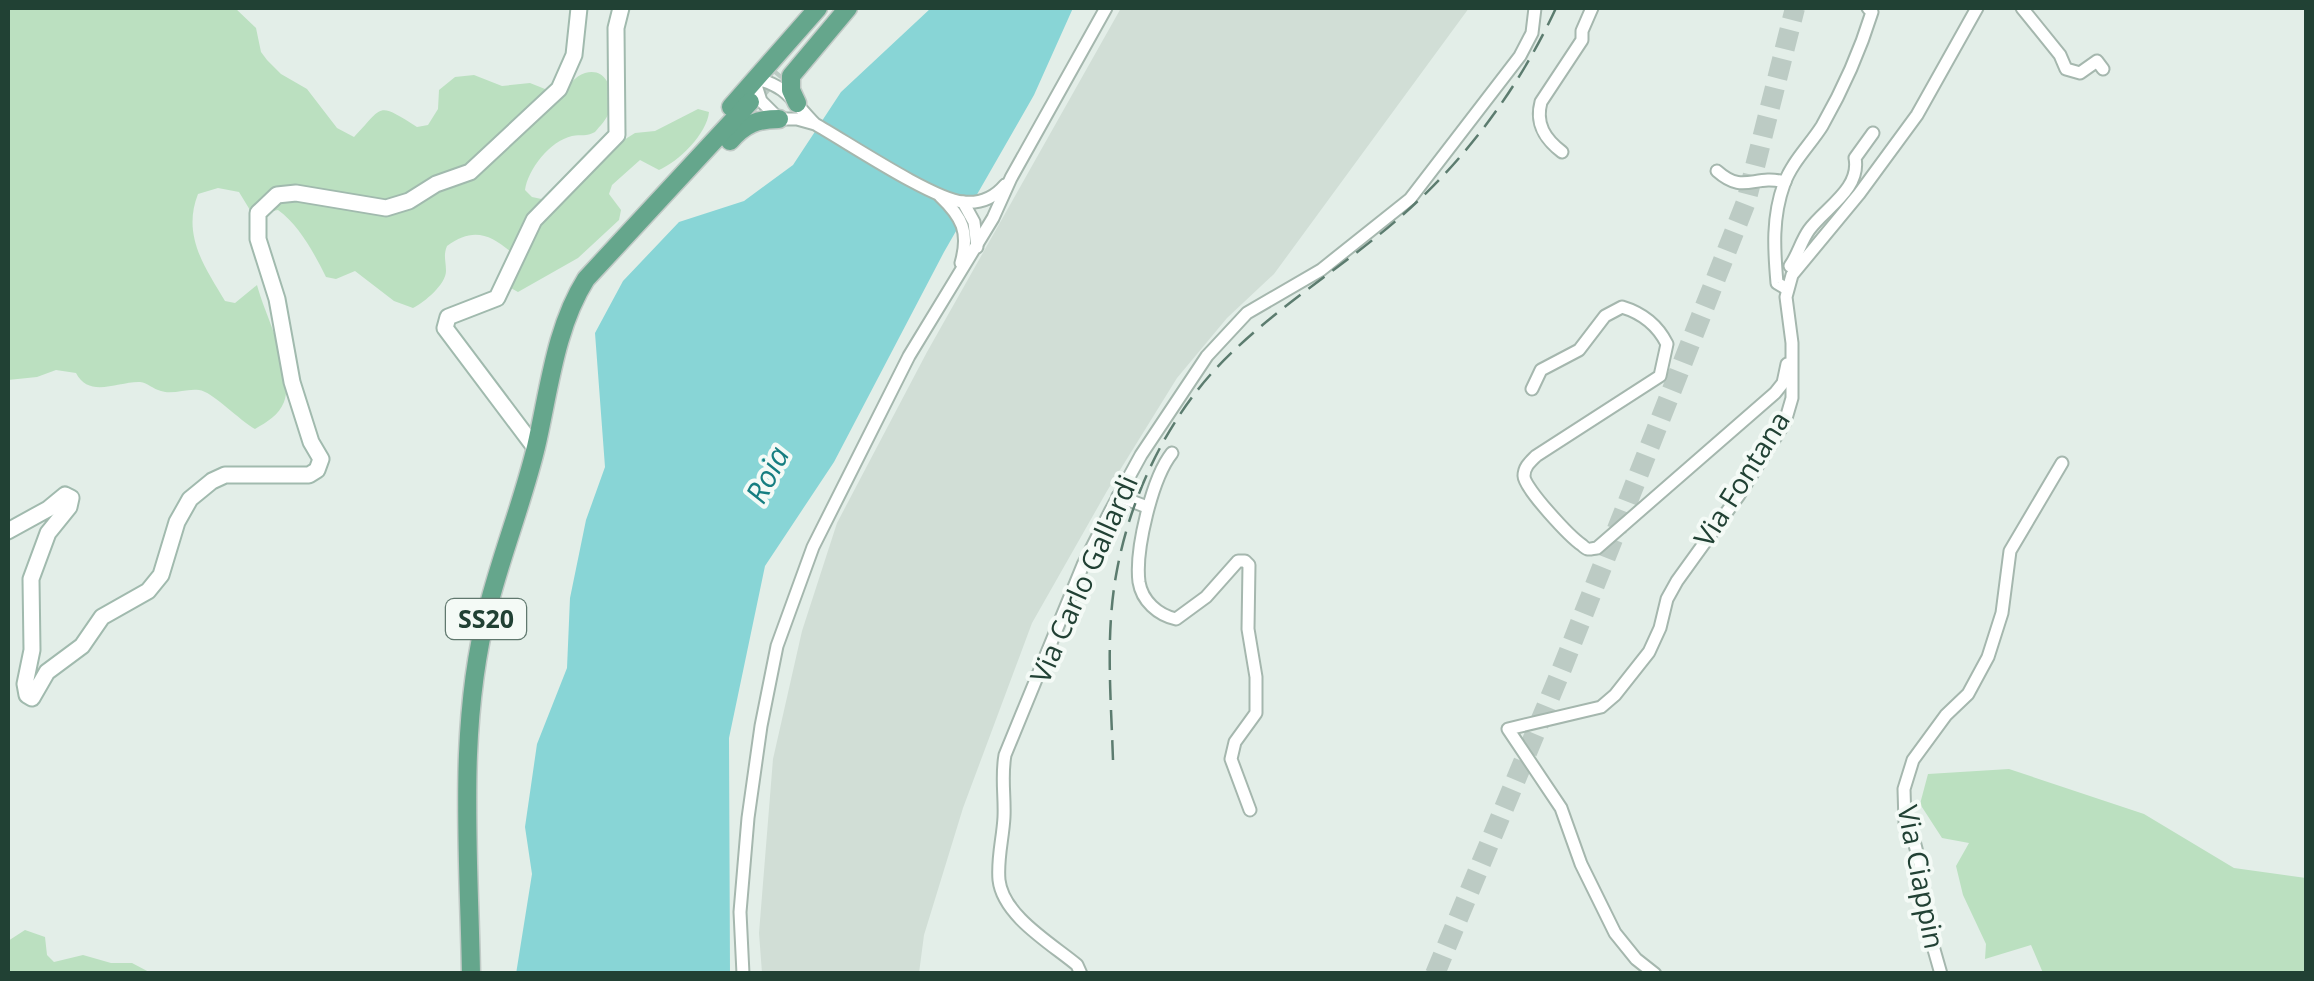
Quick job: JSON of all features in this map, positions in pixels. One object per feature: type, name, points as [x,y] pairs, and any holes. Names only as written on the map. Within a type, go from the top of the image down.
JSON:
[{"type":"main road","points":[[8,531],[48,510],[65,496],[71,498],[48,533],[31,579],[32,650],[26,684],[27,695],[34,698],[46,672],[82,646],[102,617],[148,591],[162,575],[177,522],[190,499],[212,481],[224,475],[309,475],[318,467],[321,459],[302,416],[258,239],[256,222],[267,202],[277,195],[296,193],[386,208],[409,202],[436,184],[470,172],[558,90],[574,56],[579,8]]},
{"type":"main road","points":[[536,449],[445,328],[448,317],[497,298],[534,220],[617,135],[616,28],[620,8]]},
{"type":"main road","points":[[586,279],[596,258],[678,171],[818,8]]},
{"type":"main road","points":[[776,70],[832,8]]},
{"type":"main road","points":[[792,95],[791,76],[796,68],[848,8]]},
{"type":"main road","name":"SS20","points":[[471,974],[468,768],[474,688],[487,609],[536,449],[568,314],[586,279],[750,102]]},
{"type":"main road","points":[[586,279],[620,255],[691,186],[742,128],[769,116]]},
{"type":"street","points":[[743,974],[740,912],[761,726],[777,646],[813,547],[909,356],[993,218],[1011,178],[1106,8]]},
{"type":"street","name":"Via Carlo Gallardi","points":[[1081,974],[1077,965],[1022,919],[1002,890],[999,855],[1006,755],[1083,565],[1118,496],[1165,418],[1226,332],[1247,313],[1320,270],[1410,199],[1520,56],[1532,33],[1534,8]]},
{"type":"street","points":[[1562,152],[1546,139],[1538,113],[1541,102],[1582,40],[1592,8]]},
{"type":"street","points":[[1716,171],[1736,184],[1746,185],[1763,178],[1785,182],[1790,168],[1807,150],[1830,111],[1867,28],[1872,12],[1868,8]]},
{"type":"street","points":[[1783,288],[1917,116],[1977,8]]},
{"type":"street","points":[[2022,8],[2060,55],[2066,69],[2080,72],[2096,62],[2103,69]]},
{"type":"street","points":[[754,79],[774,84],[792,95],[815,124]]},
{"type":"street","points":[[754,79],[769,116],[815,124],[960,208],[976,247]]},
{"type":"street","points":[[1783,288],[1809,231],[1852,180],[1857,169],[1854,158],[1873,133]]},
{"type":"street","points":[[960,208],[996,195],[1011,178]]},
{"type":"street","name":"Via Fontana","points":[[1655,974],[1614,933],[1581,864],[1561,808],[1508,728],[1601,707],[1648,652],[1677,581],[1786,422],[1792,398],[1792,343],[1774,246],[1775,221],[1785,182]]},
{"type":"street","points":[[970,228],[993,218]]},
{"type":"street","points":[[958,272],[970,228]]},
{"type":"street","points":[[1532,389],[1542,370],[1579,350],[1605,316],[1622,307],[1634,310],[1662,333],[1667,344],[1660,376],[1536,456],[1524,473],[1524,482],[1582,546],[1597,548],[1775,393],[1783,383],[1787,366],[1784,333],[1788,320]]},
{"type":"street","points":[[1172,453],[1159,473],[1147,507],[1139,582],[1161,615],[1178,618],[1206,596],[1236,562],[1242,560],[1249,565],[1248,636],[1256,677],[1256,707],[1250,723],[1235,742],[1230,759],[1250,810]]},
{"type":"street","name":"Via Ciappin","points":[[1942,974],[1925,918],[1920,864],[1905,824],[1904,789],[1912,760],[1946,715],[1968,694],[1988,657],[2002,613],[2010,551],[2062,464]]},
{"type":"street","points":[[1118,496],[1147,507]]},
{"type":"shaded area","points":[[1121,8],[1469,8],[1274,274],[1227,318],[1177,378],[1107,491],[1032,623],[963,808],[924,935],[919,973],[762,973],[759,933],[773,759],[802,631],[837,523],[927,352]]},
{"type":"green space","points":[[8,8],[235,8],[256,28],[261,52],[267,60],[281,74],[307,89],[337,128],[354,137],[381,111],[394,113],[417,127],[428,125],[438,109],[439,90],[455,77],[474,75],[502,86],[530,83],[560,95],[581,74],[599,74],[611,90],[605,120],[595,132],[556,144],[541,157],[527,182],[525,190],[532,197],[551,201],[635,133],[655,131],[698,109],[709,112],[697,138],[675,161],[659,170],[640,160],[612,185],[609,194],[621,210],[619,220],[578,258],[518,292],[509,287],[519,259],[493,239],[467,236],[447,246],[443,281],[413,308],[394,301],[355,271],[336,279],[326,277],[299,231],[278,210],[253,215],[239,192],[218,188],[198,194],[194,237],[203,263],[225,301],[235,303],[257,285],[286,375],[284,402],[276,414],[255,429],[199,390],[166,392],[140,382],[96,387],[82,381],[76,373],[56,370],[8,380]]},
{"type":"green space","points":[[2009,769],[2144,814],[2234,868],[2306,878],[2306,973],[2043,973],[2031,945],[1985,959],[1986,944],[1963,895],[1956,866],[1969,843],[1942,838],[1920,804],[1928,774]]},
{"type":"green space","points":[[25,930],[45,937],[47,955],[54,962],[83,955],[111,963],[132,963],[151,973],[8,973],[8,941]]},
{"type":"water","name":"Roia","points":[[931,8],[1073,8],[1034,95],[944,252],[834,462],[765,566],[729,738],[730,973],[516,974],[532,874],[525,827],[537,744],[567,668],[570,598],[586,520],[605,467],[595,333],[623,281],[679,222],[744,201],[793,165],[841,92]]},
{"type":"tunnel","points":[[1435,974],[1561,671],[1746,202],[1795,8]]},
{"type":"tunnel","points":[[756,94],[776,70]]},
{"type":"railway","points":[[1113,760],[1113,593],[1130,517],[1164,441],[1194,395],[1232,352],[1398,219],[1446,173],[1507,95],[1556,8]]}]
